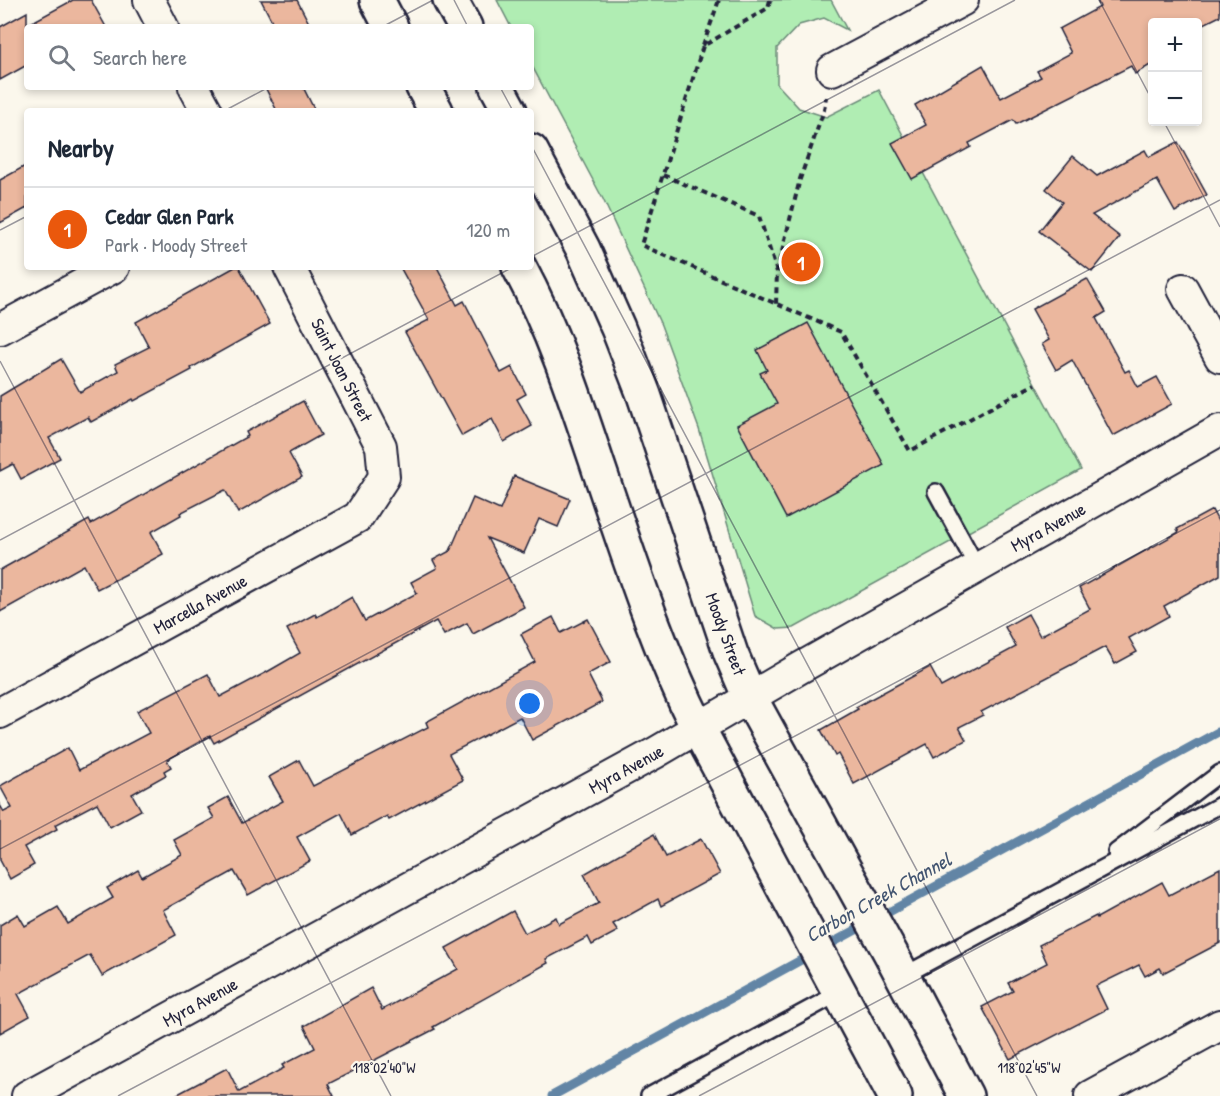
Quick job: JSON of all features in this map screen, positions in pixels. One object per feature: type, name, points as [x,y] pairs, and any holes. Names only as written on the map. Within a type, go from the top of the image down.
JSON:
[{"type":"main road","points":[[377,0],[390,24]]},
{"type":"main road","points":[[450,0],[463,24]]},
{"type":"main road","points":[[425,90],[434,108]]},
{"type":"main road","points":[[499,90],[508,108]]},
{"type":"main road","name":"Moody Street","points":[[534,157],[584,249],[618,328],[644,395],[731,654],[750,698],[851,880],[966,1096]]},
{"type":"main road","points":[[521,270],[540,306],[564,363],[671,673],[698,728],[895,1096]]},
{"type":"street","points":[[148,0],[161,24]]},
{"type":"street","points":[[832,70],[963,0]]},
{"type":"street","points":[[196,90],[205,108]]},
{"type":"street","points":[[0,329],[108,270]]},
{"type":"street","name":"Saint Joan Street","points":[[291,270],[381,446],[384,477]]},
{"type":"street","points":[[1183,289],[1220,357]]},
{"type":"street","name":"Myra Avenue","points":[[27,1096],[698,728],[1220,430]]},
{"type":"street","name":"Marcella Avenue","points":[[0,713],[358,517],[384,477]]},
{"type":"street","points":[[1090,1096],[1220,1025]]},
{"type":"lane","points":[[936,492],[977,567]]},
{"type":"lane","points":[[1078,882],[1220,773]]},
{"type":"lane","points":[[897,965],[1078,882],[1220,805]]},
{"type":"lane","points":[[649,1096],[837,988]]},
{"type":"path","points":[[719,0],[641,246],[841,332],[910,451],[1035,384]]},
{"type":"path","points":[[703,46],[768,8],[770,0]]},
{"type":"path","points":[[776,304],[777,272],[800,178],[824,110],[832,70]]},
{"type":"path","points":[[663,175],[759,216],[777,272]]},
{"type":"green space","points":[[497,0],[831,0],[847,30],[824,18],[799,25],[777,48],[777,84],[799,108],[826,117],[879,90],[1081,470],[794,628],[778,629],[755,616],[699,429],[661,325],[603,199],[534,70],[534,24],[509,24]]},
{"type":"building","points":[[73,0],[91,0],[104,24],[29,24]]},
{"type":"building","points":[[261,0],[297,0],[309,24],[273,24]]},
{"type":"building","points":[[1097,0],[1220,0],[1220,16],[1202,25],[1202,18],[1148,18],[1148,66],[1135,74],[1131,66],[1016,124],[1013,120],[969,143],[971,147],[912,179],[892,143],[926,125],[915,105],[983,65],[1001,98],[1041,77],[1037,71],[1071,53],[1059,29],[1100,7]]},
{"type":"building","points":[[27,12],[27,24],[24,24],[24,67],[0,80],[0,27]]},
{"type":"building","points":[[266,90],[304,90],[314,108],[276,108]]},
{"type":"building","points":[[1178,142],[1207,195],[1175,212],[1157,180],[1092,215],[1120,237],[1092,272],[1039,231],[1062,202],[1046,189],[1073,156],[1097,176],[1145,150],[1149,157]]},
{"type":"building","points":[[24,167],[24,210],[0,223],[0,180]]},
{"type":"building","points":[[230,270],[241,270],[270,324],[134,401],[133,399],[91,422],[88,417],[49,438],[60,458],[21,479],[13,464],[0,471],[0,396],[61,359],[80,392],[118,371],[115,364],[149,347],[136,322]]},
{"type":"building","points":[[402,270],[439,270],[457,305],[464,301],[501,373],[512,367],[526,394],[517,399],[532,426],[504,442],[492,419],[462,436],[405,332],[429,320]]},
{"type":"building","points":[[1087,279],[1106,312],[1096,318],[1125,372],[1129,370],[1138,387],[1157,377],[1172,404],[1113,436],[1072,360],[1056,370],[1042,344],[1049,340],[1032,309]]},
{"type":"building","points":[[808,323],[884,465],[786,518],[737,425],[777,404],[760,373],[767,370],[757,350]]},
{"type":"building","points":[[303,401],[321,435],[289,453],[302,477],[238,513],[225,490],[180,513],[181,515],[151,532],[163,554],[132,571],[97,589],[84,565],[0,612],[0,570],[89,520],[91,524],[248,436],[246,432]]},
{"type":"building","points":[[514,476],[570,499],[558,527],[539,519],[524,553],[487,538],[524,607],[473,634],[467,623],[444,635],[436,621],[214,743],[210,736],[167,760],[171,767],[164,771],[166,775],[132,794],[141,810],[110,827],[97,803],[55,825],[57,829],[24,847],[34,865],[10,879],[0,860],[0,805],[4,812],[12,808],[0,786],[68,748],[79,770],[149,733],[137,711],[208,674],[220,697],[267,672],[300,653],[287,629],[315,614],[317,617],[352,597],[365,621],[417,593],[411,582],[437,568],[433,560],[450,551],[473,498],[500,510]]},
{"type":"building","points":[[1212,510],[1220,525],[1220,575],[1164,606],[1169,616],[1129,638],[1137,652],[1115,664],[1105,647],[981,712],[983,715],[959,727],[966,740],[934,757],[927,744],[854,784],[838,754],[835,756],[821,730],[858,709],[856,707],[930,667],[941,687],[1016,647],[1005,627],[1028,614],[1040,636],[1090,609],[1079,588],[1179,532],[1177,529]]},
{"type":"building","points":[[553,617],[561,633],[588,619],[611,662],[588,674],[602,702],[532,740],[520,717],[449,754],[463,780],[389,820],[387,816],[352,835],[341,813],[297,837],[310,861],[248,895],[234,871],[163,910],[176,935],[102,976],[90,955],[18,994],[30,1016],[0,1033],[0,925],[18,914],[25,926],[58,907],[68,924],[113,898],[107,888],[138,870],[142,877],[182,855],[174,840],[214,818],[208,808],[228,797],[242,823],[283,801],[269,777],[299,760],[313,786],[428,727],[426,722],[535,662],[521,634]]},
{"type":"building","points":[[654,834],[666,857],[701,839],[720,874],[661,906],[658,899],[613,924],[618,931],[592,945],[588,937],[546,959],[548,963],[433,1027],[435,1029],[328,1084],[334,1096],[174,1096],[227,1068],[239,1092],[284,1068],[282,1065],[315,1048],[304,1026],[371,988],[382,1010],[458,969],[446,948],[513,911],[525,933],[556,917],[559,924],[599,903],[584,874]]},
{"type":"building","points":[[1220,868],[1220,943],[1163,973],[1160,968],[1145,976],[1139,965],[1096,986],[1107,1009],[1010,1059],[982,1007],[1013,991],[1008,983],[1047,963],[1039,945],[1096,916],[1097,918],[1162,882],[1169,895]]},
{"type":"waterway","name":"Carbon Creek Channel","points":[[552,1096],[1220,731]]},
{"type":"place","name":"Cedar Glen Park","points":[[801,262]]}]
